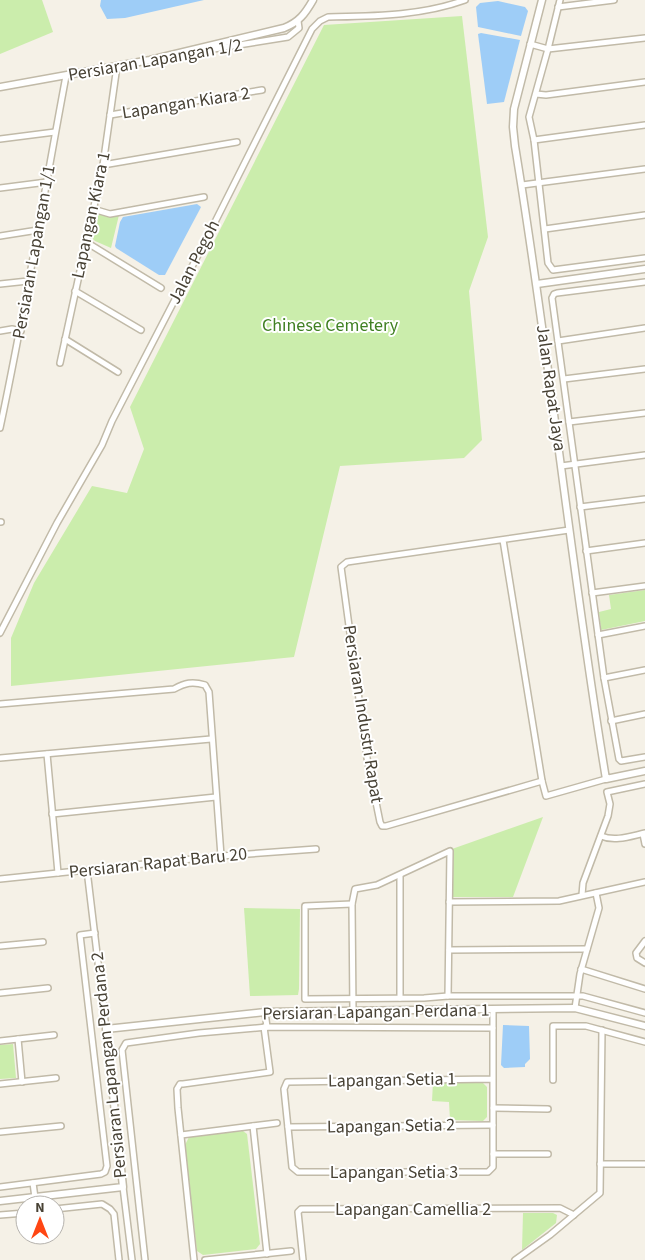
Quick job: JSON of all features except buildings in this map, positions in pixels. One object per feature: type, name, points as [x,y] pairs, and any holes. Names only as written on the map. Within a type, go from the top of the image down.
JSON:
[{"type":"street","points":[[150,60],[284,28],[298,21],[306,13],[313,0]]},
{"type":"street","name":"Jalan Pegoh","points":[[0,633],[57,522],[102,445],[112,420],[212,228],[312,29],[320,21],[328,18],[390,16],[449,6],[465,0]]},
{"type":"street","name":"Jalan Rapat Jaya","points":[[542,0],[513,117],[515,146],[537,284],[569,530],[606,779]]},
{"type":"street","points":[[560,0],[529,117],[534,140],[548,263],[553,270],[645,258]]},
{"type":"street","points":[[558,7],[614,0]]},
{"type":"street","name":"Persiaran Lapangan 1/2","points":[[0,87],[288,37],[299,28],[298,21]]},
{"type":"street","points":[[530,44],[548,50],[645,38]]},
{"type":"street","name":"Lapangan Kiara 1","points":[[60,363],[103,165],[117,66]]},
{"type":"street","name":"Persiaran Lapangan 1/1","points":[[0,428],[21,331],[28,281],[66,76]]},
{"type":"street","points":[[536,94],[546,95],[645,82]]},
{"type":"street","name":"Lapangan Kiara 2","points":[[110,115],[262,90]]},
{"type":"street","points":[[534,140],[645,126]]},
{"type":"street","points":[[0,139],[55,132]]},
{"type":"street","points":[[103,165],[237,142]]},
{"type":"street","points":[[522,185],[645,170]]},
{"type":"street","points":[[0,188],[47,182]]},
{"type":"street","points":[[93,209],[110,214],[204,197]]},
{"type":"street","points":[[544,229],[645,215]]},
{"type":"street","points":[[0,236],[38,230]]},
{"type":"street","points":[[86,242],[161,288]]},
{"type":"street","points":[[537,284],[645,269]]},
{"type":"street","points":[[0,284],[28,281]]},
{"type":"street","points":[[645,282],[554,294],[552,298],[611,721],[619,759],[625,761],[645,757]]},
{"type":"street","points":[[75,291],[141,330]]},
{"type":"street","points":[[558,341],[645,328]]},
{"type":"street","points":[[0,331],[12,329],[21,331]]},
{"type":"street","points":[[65,339],[118,372]]},
{"type":"street","points":[[564,380],[645,368]]},
{"type":"street","points":[[569,422],[645,413]]},
{"type":"street","points":[[562,466],[645,454]]},
{"type":"street","points":[[580,507],[645,499]]},
{"type":"street","name":"Persiaran Industri Rapat","points":[[542,782],[382,826],[367,758],[341,566],[348,562],[569,530]]},
{"type":"street","points":[[503,540],[542,782],[546,796],[606,779],[645,771]]},
{"type":"street","points":[[586,551],[645,543]]},
{"type":"street","points":[[592,593],[645,586]]},
{"type":"street","points":[[598,635],[645,626]]},
{"type":"street","points":[[604,678],[645,670]]},
{"type":"street","points":[[0,704],[174,689],[186,682],[204,685],[208,692],[221,856]]},
{"type":"street","points":[[611,721],[645,714]]},
{"type":"street","points":[[0,758],[211,739]]},
{"type":"street","points":[[47,754],[58,873]]},
{"type":"street","points":[[582,895],[583,884],[602,836],[610,809],[607,792],[645,784]]},
{"type":"street","points":[[52,814],[216,797]]},
{"type":"street","points":[[602,836],[619,839],[644,833],[645,844]]},
{"type":"street","name":"Persiaran Rapat Baru 20","points":[[0,879],[221,856],[316,849]]},
{"type":"street","points":[[353,1012],[352,904],[355,889],[377,885],[450,852],[448,996]]},
{"type":"street","name":"Persiaran Lapangan Perdana 2","points":[[87,870],[132,1260]]},
{"type":"street","points":[[400,876],[400,998]]},
{"type":"street","points":[[449,902],[559,901],[645,882]]},
{"type":"street","points":[[575,1008],[581,969],[599,908],[596,893]]},
{"type":"street","points":[[352,904],[306,906],[305,999],[576,996],[603,1001],[645,1013]]},
{"type":"street","points":[[0,1187],[101,1174],[107,1166],[80,935],[95,933]]},
{"type":"street","points":[[645,941],[636,953],[637,958],[645,963]]},
{"type":"street","points":[[0,946],[44,942]]},
{"type":"street","points":[[449,950],[587,949]]},
{"type":"street","points":[[581,969],[645,989]]},
{"type":"street","points":[[0,993],[48,988]]},
{"type":"street","name":"Persiaran Lapangan Perdana 1","points":[[106,1029],[265,1012],[575,1008],[645,1026]]},
{"type":"street","points":[[493,1010],[493,1154],[548,1154]]},
{"type":"street","points":[[194,1260],[177,1089],[180,1084],[270,1072],[265,1012]]},
{"type":"street","points":[[553,1080],[553,1026],[586,1026],[645,1042]]},
{"type":"street","points":[[146,1260],[122,1050],[129,1042],[266,1027],[493,1028]]},
{"type":"street","points":[[515,1260],[574,1215],[600,1192],[602,1030]]},
{"type":"street","points":[[0,1041],[54,1035]]},
{"type":"street","points":[[18,1039],[22,1082]]},
{"type":"street","points":[[0,1084],[56,1078]]},
{"type":"street","name":"Lapangan Setia 1","points":[[288,1127],[285,1083],[493,1079]]},
{"type":"street","points":[[493,1108],[548,1109]]},
{"type":"street","points":[[181,1135],[277,1123]]},
{"type":"street","name":"Lapangan Setia 2","points":[[288,1127],[493,1125]]},
{"type":"street","points":[[0,1132],[61,1126]]},
{"type":"street","points":[[253,1126],[267,1254]]},
{"type":"street","name":"Lapangan Setia 3","points":[[288,1127],[294,1170],[298,1172],[488,1172],[493,1167],[493,1154]]},
{"type":"street","points":[[600,1164],[645,1164]]},
{"type":"street","points":[[33,1183],[35,1195]]},
{"type":"street","points":[[59,1195],[123,1187]]},
{"type":"street","points":[[0,1201],[15,1200]]},
{"type":"street","points":[[65,1208],[102,1204],[110,1209],[114,1214],[118,1260]]},
{"type":"street","name":"Lapangan Camellia 2","points":[[302,1258],[298,1212],[301,1209],[560,1208],[574,1215]]},
{"type":"street","points":[[0,1215],[15,1214]]},
{"type":"street","points":[[206,1260],[291,1251]]},
{"type":"green space","points":[[0,0],[42,0],[53,32],[0,54]]},
{"type":"green space","name":"Chinese Cemetery","points":[[462,16],[488,237],[469,291],[482,440],[464,458],[340,466],[294,657],[11,686],[11,638],[34,583],[92,486],[127,493],[144,449],[130,407],[324,25]]},
{"type":"green space","points":[[95,213],[109,216],[119,215],[111,248],[92,238]]},
{"type":"green space","points":[[645,590],[645,621],[601,630],[599,612],[611,609],[609,595]]},
{"type":"green space","points":[[543,817],[513,897],[453,897],[452,849]]},
{"type":"green space","points":[[244,908],[300,909],[298,995],[250,996]]},
{"type":"green space","points":[[13,1044],[16,1078],[0,1079],[0,1045]]},
{"type":"green space","points":[[433,1082],[482,1082],[487,1087],[487,1117],[483,1121],[450,1120],[449,1102],[432,1101]]},
{"type":"green space","points":[[243,1131],[247,1134],[260,1244],[256,1249],[203,1255],[197,1251],[185,1145],[189,1137]]},
{"type":"green space","points":[[523,1213],[553,1213],[557,1215],[556,1223],[522,1250]]},
{"type":"water","points":[[101,0],[204,0],[125,18],[107,19],[100,6]]},
{"type":"water","points":[[498,1],[525,7],[528,11],[521,36],[478,27],[476,7],[480,3]]},
{"type":"water","points":[[478,34],[520,40],[504,102],[487,104]]},
{"type":"water","points":[[197,204],[201,207],[165,275],[159,275],[116,248],[120,222],[123,217]]},
{"type":"water","points":[[503,1025],[529,1026],[530,1059],[525,1064],[525,1067],[504,1068],[501,1065]]}]
